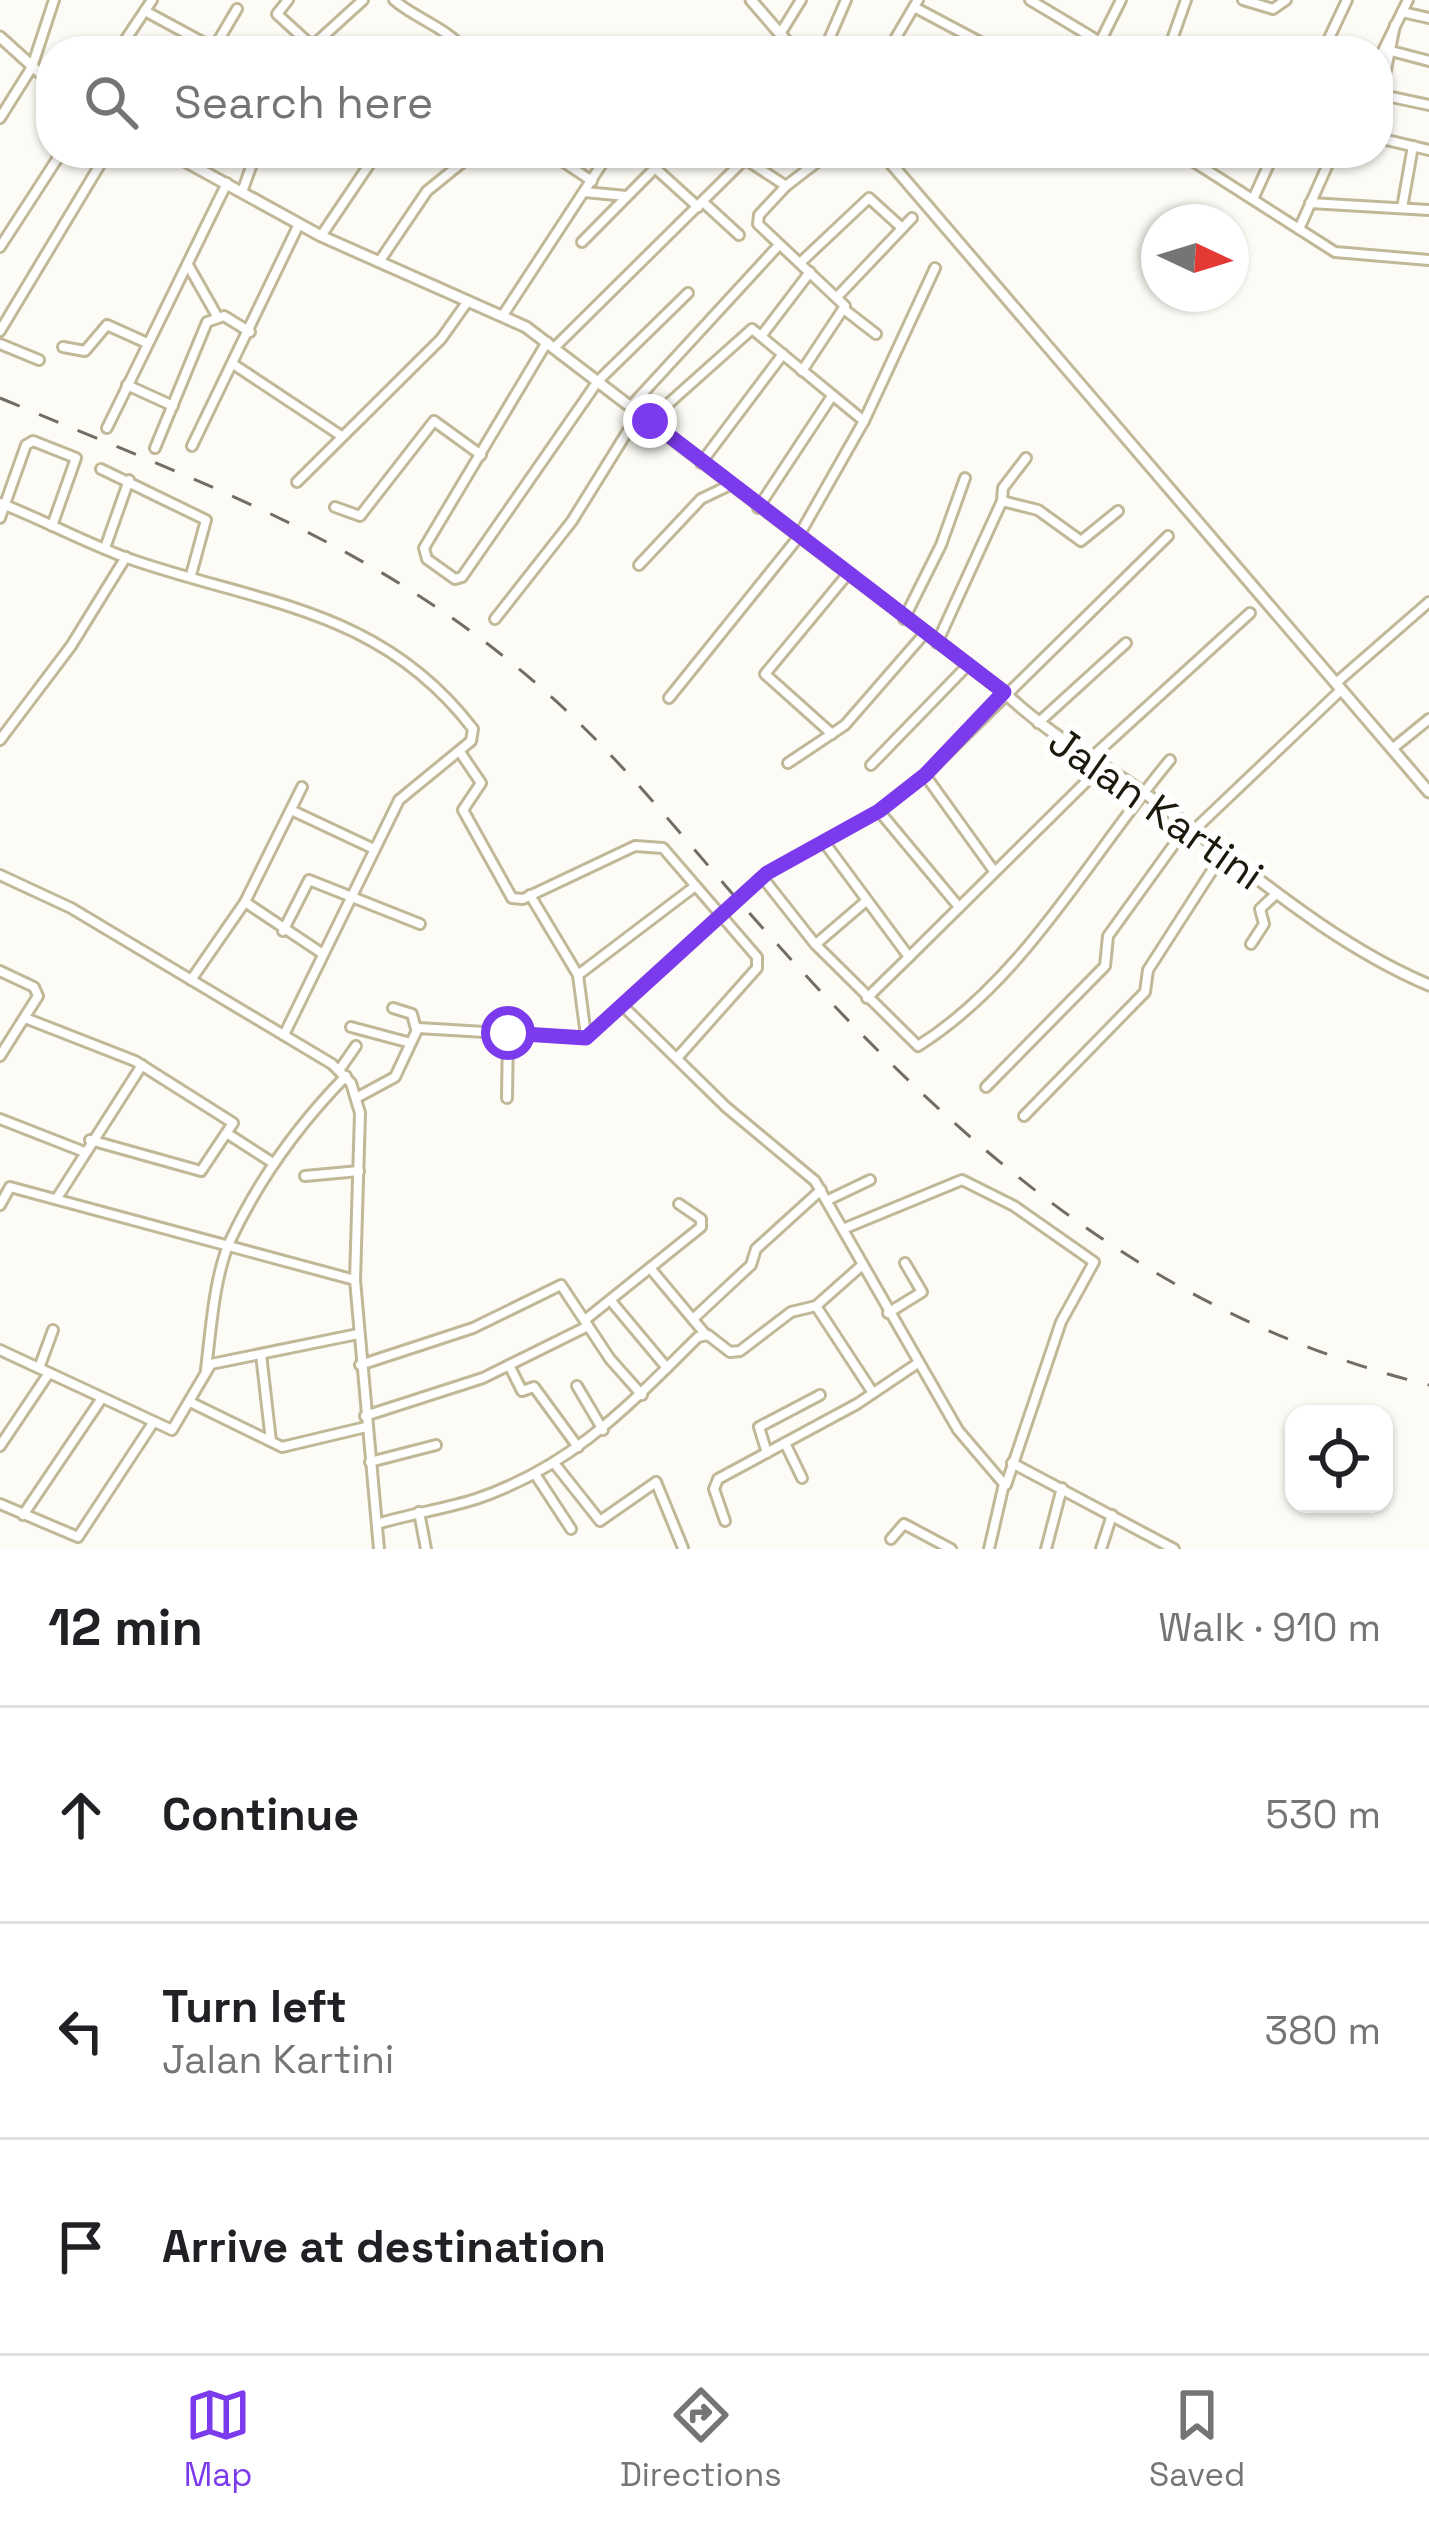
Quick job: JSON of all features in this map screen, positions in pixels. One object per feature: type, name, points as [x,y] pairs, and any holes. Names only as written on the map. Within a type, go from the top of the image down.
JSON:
[{"type":"street","points":[[42,36],[53,0]]},
{"type":"street","points":[[128,36],[152,0]]},
{"type":"street","points":[[288,0],[278,14],[298,36]]},
{"type":"street","points":[[322,36],[363,0]]},
{"type":"street","points":[[394,0],[418,21],[451,36]]},
{"type":"street","points":[[754,1],[780,34],[801,0]]},
{"type":"street","points":[[830,36],[846,0]]},
{"type":"street","points":[[1030,0],[1090,36]]},
{"type":"street","points":[[1103,36],[1121,0]]},
{"type":"street","points":[[1173,36],[1186,0]]},
{"type":"street","points":[[1243,0],[1274,9],[1286,0]]},
{"type":"street","points":[[1330,36],[1347,0]]},
{"type":"street","points":[[1391,36],[1408,0]]},
{"type":"street","points":[[897,36],[916,3],[972,36]]},
{"type":"street","points":[[223,36],[237,9]]},
{"type":"street","points":[[145,11],[191,36]]},
{"type":"street","points":[[1402,12],[1429,18]]},
{"type":"street","points":[[1393,39],[1396,26]]},
{"type":"street","points":[[0,37],[36,70]]},
{"type":"street","points":[[1393,53],[1429,62]]},
{"type":"street","points":[[0,118],[36,54]]},
{"type":"street","points":[[1393,97],[1429,105]]},
{"type":"street","points":[[1393,141],[1429,150]]},
{"type":"street","points":[[1402,208],[1414,146]]},
{"type":"street","points":[[0,247],[51,168]]},
{"type":"street","points":[[0,331],[97,168]]},
{"type":"street","name":"Jalan Kartini","points":[[198,168],[321,236],[503,315],[550,345],[728,486],[1004,692],[1037,724],[1143,792],[1319,924],[1429,985]]},
{"type":"street","points":[[242,191],[250,168]]},
{"type":"street","points":[[321,236],[364,168]]},
{"type":"street","points":[[380,262],[427,191],[456,168]]},
{"type":"street","points":[[573,168],[592,181]]},
{"type":"street","points":[[503,315],[600,168]]},
{"type":"street","points":[[582,242],[655,168],[739,235]]},
{"type":"street","points":[[688,293],[598,381],[462,577],[455,579],[427,559],[424,548],[550,345],[737,168]]},
{"type":"street","points":[[764,168],[786,186]]},
{"type":"street","points":[[809,168],[786,186],[757,220],[838,296],[845,310],[876,334]]},
{"type":"street","points":[[895,168],[1429,791]]},
{"type":"street","points":[[1205,168],[1340,254],[1429,260]]},
{"type":"street","points":[[1254,197],[1267,168]]},
{"type":"street","points":[[1299,229],[1326,168]]},
{"type":"street","points":[[107,428],[227,183]]},
{"type":"street","points":[[585,192],[627,196]]},
{"type":"street","points":[[800,263],[868,198],[902,229]]},
{"type":"street","points":[[1310,203],[1429,210]]},
{"type":"street","points":[[838,296],[912,218]]},
{"type":"street","points":[[192,446],[299,224]]},
{"type":"street","points":[[495,619],[572,521],[635,410],[779,245]]},
{"type":"street","points":[[187,264],[217,316],[250,332]]},
{"type":"street","points":[[669,698],[797,538],[864,421],[934,268]]},
{"type":"street","points":[[762,335],[810,272]]},
{"type":"street","points":[[297,482],[441,339],[469,300]]},
{"type":"street","points":[[802,370],[845,310]]},
{"type":"street","points":[[155,448],[201,332],[217,316]]},
{"type":"street","points":[[63,347],[85,351],[104,325],[147,343]]},
{"type":"street","points":[[650,421],[750,329],[864,421]]},
{"type":"street","points":[[0,344],[39,360]]},
{"type":"street","points":[[700,464],[783,354]]},
{"type":"street","points":[[233,364],[340,435]]},
{"type":"street","points":[[127,385],[172,406]]},
{"type":"street","points":[[758,508],[832,396]]},
{"type":"street","points":[[334,507],[360,516],[434,422],[481,455]]},
{"type":"street","points":[[0,518],[29,442],[74,456],[76,464],[52,526]]},
{"type":"street","points":[[938,643],[1003,488],[1027,458]]},
{"type":"street","points":[[100,469],[207,522],[191,575]]},
{"type":"street","points":[[904,619],[965,478]]},
{"type":"street","points":[[105,548],[129,480]]},
{"type":"street","points":[[639,565],[701,499],[728,486]]},
{"type":"street","points":[[1001,501],[1038,510],[1075,540],[1089,536],[1118,511]]},
{"type":"street","points":[[2,504],[126,557],[350,626],[440,692],[472,726],[473,739],[460,752],[403,794],[320,952],[284,1035]]},
{"type":"street","points":[[416,1029],[586,1038],[625,1008],[763,878],[879,811],[925,775],[1004,692],[1168,536]]},
{"type":"street","points":[[0,740],[83,628],[126,557]]},
{"type":"street","points":[[832,734],[765,674],[846,576]]},
{"type":"street","points":[[986,1087],[1105,966],[1108,936],[1191,827],[1429,602]]},
{"type":"street","points":[[1091,758],[1250,613]]},
{"type":"street","points":[[788,764],[832,734],[925,633]]},
{"type":"street","points":[[1037,724],[1126,643]]},
{"type":"street","points":[[871,765],[967,666]]},
{"type":"street","points":[[1392,749],[1429,719]]},
{"type":"street","points":[[460,752],[481,783],[463,810],[508,894],[517,900],[530,896],[646,843],[663,848],[757,957],[757,968],[676,1058]]},
{"type":"street","points":[[763,878],[815,944],[910,1043],[921,1046],[956,1017],[1063,905],[1170,760]]},
{"type":"street","points":[[868,998],[1103,765]]},
{"type":"street","points":[[925,775],[994,871]]},
{"type":"street","points":[[191,980],[245,902],[302,787]]},
{"type":"street","points":[[291,810],[374,849]]},
{"type":"street","points":[[879,811],[959,907]]},
{"type":"street","points":[[824,842],[909,957]]},
{"type":"street","points":[[1024,1116],[1145,992],[1148,970],[1224,852]]},
{"type":"street","points":[[0,874],[71,908],[284,1035],[343,1072],[358,1097],[358,1334],[380,1549]]},
{"type":"street","points":[[284,932],[309,880],[420,924]]},
{"type":"street","points":[[578,975],[694,887]]},
{"type":"street","points":[[1251,944],[1264,924],[1261,909],[1276,892]]},
{"type":"street","points":[[530,896],[578,975],[586,1038]]},
{"type":"street","points":[[245,902],[320,952]]},
{"type":"street","points":[[815,944],[865,902]]},
{"type":"street","points":[[0,971],[37,990],[0,1056]]},
{"type":"street","points":[[358,1097],[395,1077],[416,1029],[412,1014],[393,1008]]},
{"type":"street","points":[[625,1008],[822,1190],[860,1267],[958,1430],[1006,1488]]},
{"type":"street","points":[[25,1018],[142,1065],[230,1118],[228,1134],[201,1171],[90,1140]]},
{"type":"street","points":[[351,1027],[407,1042]]},
{"type":"street","points":[[507,1098],[508,1033]]},
{"type":"street","points":[[0,1350],[153,1423],[176,1428],[206,1369],[228,1245],[273,1163],[343,1072],[356,1046]]},
{"type":"street","points":[[57,1198],[82,1151],[142,1065]]},
{"type":"street","points":[[0,1119],[82,1151]]},
{"type":"street","points":[[228,1134],[273,1163]]},
{"type":"street","points":[[304,1177],[359,1171]]},
{"type":"street","points":[[828,1200],[870,1180]]},
{"type":"street","points":[[843,1229],[962,1180],[1015,1206],[1094,1262],[1061,1322],[1012,1463],[989,1549]]},
{"type":"street","points":[[0,1205],[10,1187],[356,1280]]},
{"type":"street","points":[[693,1319],[751,1264],[756,1249],[822,1190]]},
{"type":"street","points":[[365,1416],[509,1365],[587,1323],[702,1226],[679,1204]]},
{"type":"street","points":[[888,1313],[922,1292],[905,1263]]},
{"type":"street","points":[[650,1268],[706,1335],[736,1352],[786,1314],[816,1306],[860,1267]]},
{"type":"street","points":[[360,1365],[484,1324],[561,1285],[642,1395]]},
{"type":"street","points":[[611,1301],[667,1368]]},
{"type":"street","points":[[816,1306],[874,1393]]},
{"type":"street","points":[[0,1446],[44,1370],[53,1330]]},
{"type":"street","points":[[206,1369],[358,1334]]},
{"type":"street","points":[[377,1525],[479,1498],[535,1474],[603,1430],[706,1335]]},
{"type":"street","points":[[261,1354],[271,1441]]},
{"type":"street","points":[[725,1521],[714,1489],[716,1480],[874,1393],[918,1363]]},
{"type":"street","points":[[509,1365],[522,1391],[534,1387],[578,1447]]},
{"type":"street","points":[[577,1386],[603,1430]]},
{"type":"street","points":[[767,1453],[759,1427],[820,1395]]},
{"type":"street","points":[[22,1515],[102,1398]]},
{"type":"street","points":[[190,1402],[285,1447],[366,1427]]},
{"type":"street","points":[[0,1504],[77,1537],[153,1423]]},
{"type":"street","points":[[785,1443],[802,1478]]},
{"type":"street","points":[[370,1462],[436,1445]]},
{"type":"street","points":[[554,1463],[600,1521],[656,1482],[682,1548]]},
{"type":"street","points":[[1012,1463],[1112,1515],[1156,1544],[1174,1549]]},
{"type":"street","points":[[535,1474],[571,1529]]},
{"type":"street","points":[[1046,1549],[1062,1489]]},
{"type":"street","points":[[418,1512],[427,1549]]},
{"type":"street","points":[[1101,1549],[1112,1515]]},
{"type":"street","points":[[890,1538],[906,1524],[951,1549]]},
{"type":"railway","points":[[0,398],[217,489],[354,557],[419,596],[484,641],[573,717],[885,1058],[1045,1198],[1132,1258],[1224,1310],[1323,1353],[1429,1385]]},
{"type":"route","points":[[508,1033],[586,1038],[625,1008],[767,873],[879,811],[925,775],[1004,692],[728,486],[650,421]]}]
